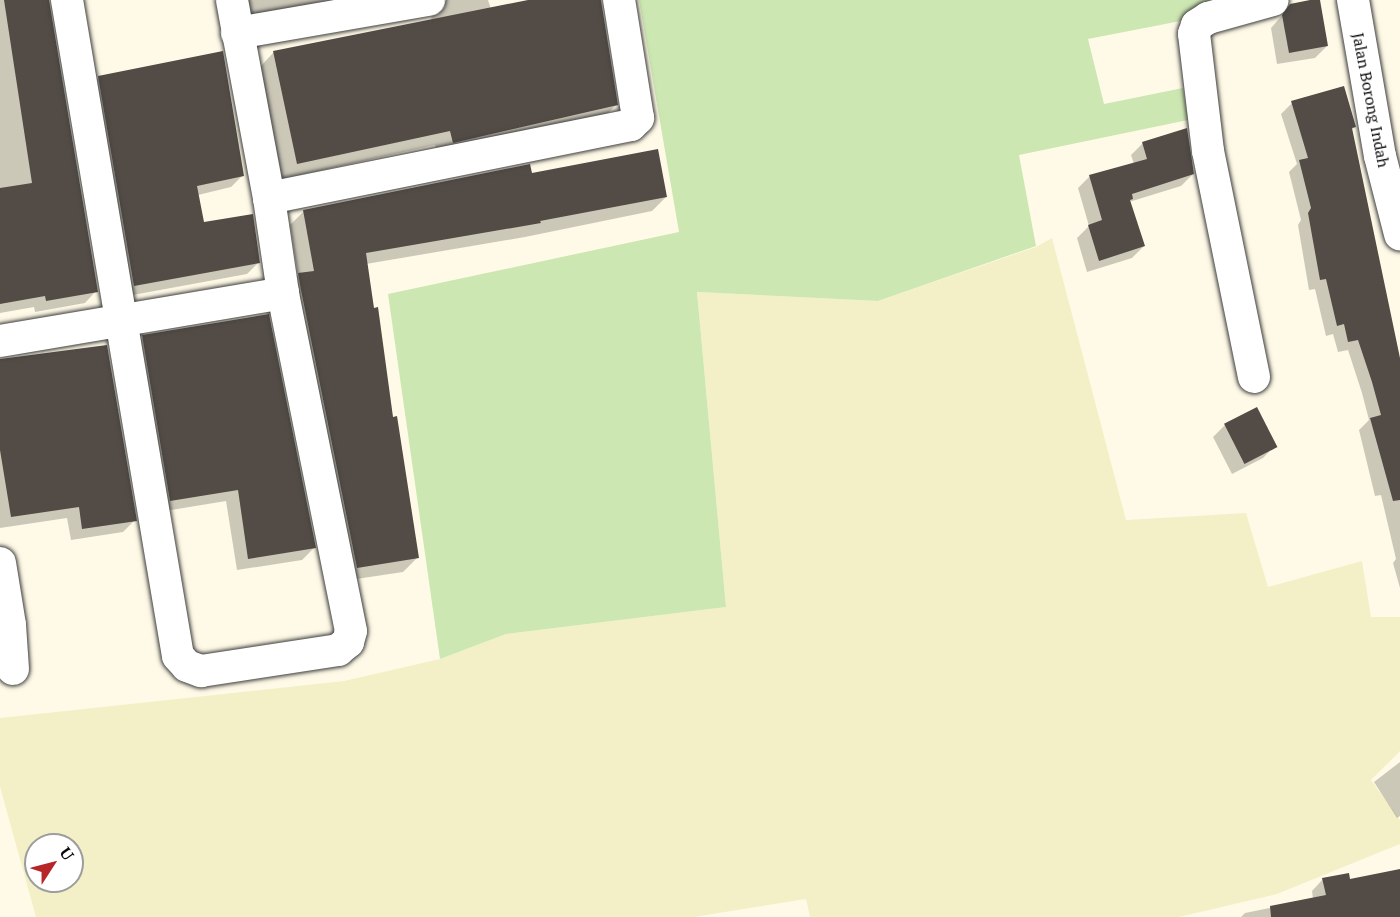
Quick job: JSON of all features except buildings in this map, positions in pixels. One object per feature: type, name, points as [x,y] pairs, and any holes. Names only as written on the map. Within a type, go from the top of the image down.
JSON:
[{"type":"street","points":[[66,0],[178,656],[182,662],[201,671],[338,650],[348,642],[351,631],[283,293],[269,198],[232,0]]},
{"type":"street","points":[[237,33],[429,0]]},
{"type":"street","points":[[269,198],[631,125],[638,118],[619,0]]},
{"type":"street","points":[[1254,376],[1208,151],[1194,34],[1197,25],[1208,18],[1273,0]]},
{"type":"street","name":"Jalan Borong Indah","points":[[1353,0],[1380,156],[1400,234]]},
{"type":"street","points":[[0,341],[283,293]]},
{"type":"street","points":[[0,563],[10,625],[12,669]]},
{"type":"shaded area","points":[[1052,238],[1126,520],[1246,513],[1268,587],[1362,561],[1371,617],[1400,617],[1400,751],[1371,780],[1400,820],[1400,844],[1277,894],[1179,917],[810,917],[806,899],[694,917],[36,917],[29,893],[84,893],[84,833],[24,833],[24,874],[0,787],[0,718],[344,681],[440,659],[506,634],[726,607],[697,292],[878,301],[1036,247]]},
{"type":"green space","points":[[639,0],[1267,0],[1196,18],[1088,39],[1104,104],[1183,88],[1188,120],[1019,155],[1036,246],[878,301],[697,292],[726,607],[506,634],[440,659],[388,294],[679,232]]}]
